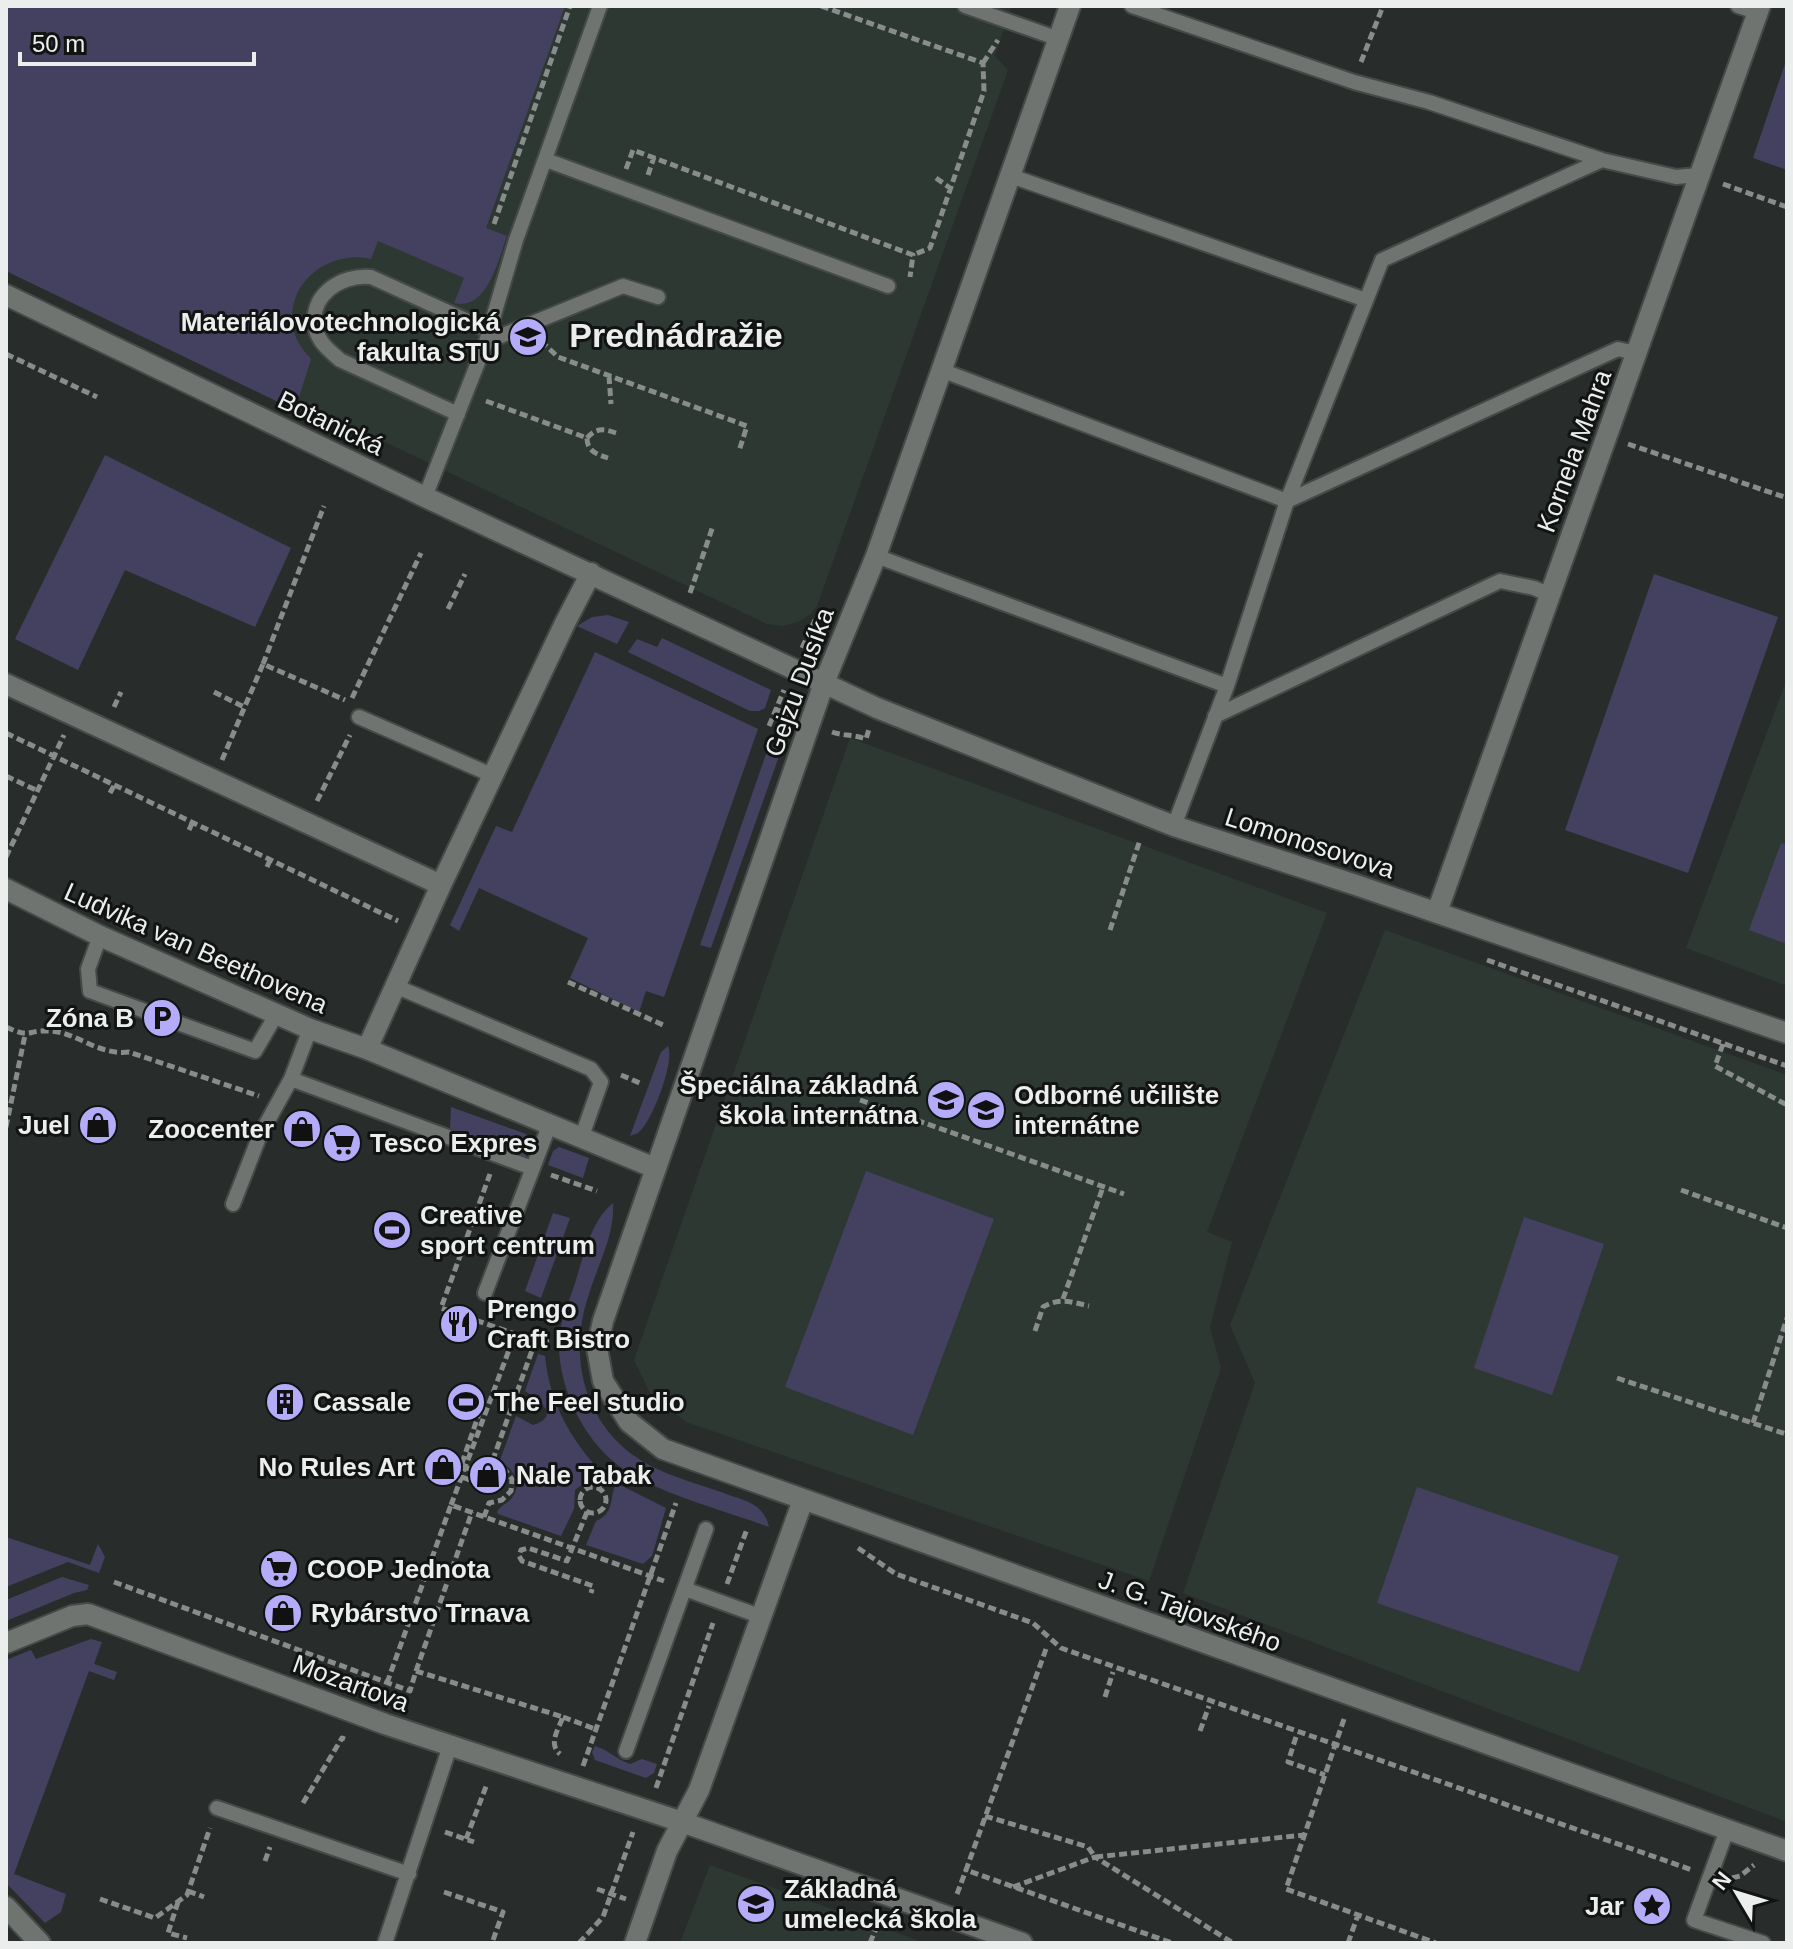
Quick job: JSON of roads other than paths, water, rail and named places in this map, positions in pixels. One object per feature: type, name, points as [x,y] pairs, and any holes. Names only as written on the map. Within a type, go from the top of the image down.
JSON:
[{"type":"street","name":"Gejzu Dusíka","points":[[603,1381],[597,1348],[603,1321],[824,683],[876,556],[1070,6]]},
{"type":"street","name":"Kornela Mahra","points":[[1437,912],[1699,175],[1752,8]]},
{"type":"street","name":"Botanická","points":[[6,295],[425,497],[824,683]]},
{"type":"street","points":[[367,1049],[441,885],[591,573]]},
{"type":"street","name":"Lomonosovova","points":[[824,683],[877,708],[1174,826],[1437,912],[1787,1033]]},
{"type":"street","points":[[6,684],[441,885]]},
{"type":"street","name":"Ludvika van Beethovena","points":[[6,889],[100,936],[276,1015],[367,1049],[655,1168]]},
{"type":"street","name":"J. G. Tajovského","points":[[603,1381],[629,1422],[663,1449],[1782,1849]]},
{"type":"street","points":[[635,1943],[667,1851],[699,1790],[803,1500]]},
{"type":"street","name":"Mozartova","points":[[6,1643],[72,1616],[88,1614],[450,1746],[682,1822],[1022,1943]]},
{"type":"street","points":[[6,1907],[40,1943]]},
{"type":"lane","points":[[425,497],[488,336],[516,240],[600,6]]},
{"type":"lane","points":[[965,6],[1059,39]]},
{"type":"lane","points":[[1132,6],[1354,82],[1429,102],[1602,160],[1676,177],[1699,175]]},
{"type":"lane","points":[[546,160],[888,286]]},
{"type":"lane","points":[[1174,826],[1227,686],[1287,501],[1382,260],[1602,160]]},
{"type":"lane","points":[[1011,176],[1366,300]]},
{"type":"lane","points":[[458,414],[340,360],[324,346],[316,333],[314,317],[329,289],[355,275],[371,277],[488,336],[533,323],[623,286],[658,297]]},
{"type":"lane","points":[[941,370],[1287,501],[1618,349],[1636,353]]},
{"type":"lane","points":[[876,556],[1227,686]]},
{"type":"lane","points":[[1215,716],[1500,581],[1550,595]]},
{"type":"lane","points":[[359,717],[494,776]]},
{"type":"lane","points":[[100,936],[88,969],[90,991],[255,1051],[276,1015]]},
{"type":"lane","points":[[395,986],[591,1069],[601,1082],[581,1139]]},
{"type":"lane","points":[[233,1204],[260,1135],[291,1079],[310,1029]]},
{"type":"lane","points":[[291,1079],[532,1168]]},
{"type":"lane","points":[[485,1293],[549,1126]]},
{"type":"lane","points":[[626,1751],[678,1586],[706,1529]]},
{"type":"lane","points":[[678,1586],[762,1617]]},
{"type":"lane","points":[[385,1943],[450,1746]]},
{"type":"lane","points":[[217,1808],[409,1874]]},
{"type":"lane","points":[[1727,1830],[1694,1920],[1763,1943]]},
{"type":"place","name":"Materiálovotechnologická fakulta STU","points":[[528,337]]},
{"type":"place","name":"Zóna B","points":[[162,1018]]},
{"type":"place","name":"Špeciálna základná škola internátna","points":[[946,1100]]},
{"type":"place","name":"Odborné učilište internátne","points":[[986,1110]]},
{"type":"place","name":"Juel","points":[[98,1125]]},
{"type":"place","name":"Zoocenter","points":[[302,1129]]},
{"type":"place","name":"Tesco Expres","points":[[342,1143]]},
{"type":"place","name":"Creative sport centrum","points":[[392,1230]]},
{"type":"place","name":"Prengo Craft Bistro","points":[[459,1324]]},
{"type":"place","name":"Cassale","points":[[285,1402]]},
{"type":"place","name":"The Feel studio","points":[[466,1402]]},
{"type":"place","name":"No Rules Art","points":[[443,1467]]},
{"type":"place","name":"Nale Tabak","points":[[488,1475]]},
{"type":"place","name":"COOP Jednota","points":[[279,1569]]},
{"type":"place","name":"Rybárstvo Trnava","points":[[283,1613]]},
{"type":"place","name":"Základná umelecká škola","points":[[756,1904]]},
{"type":"place","name":"Jar","points":[[1652,1906]]},
{"type":"district","name":"Prednádražie","points":[[676,335]]}]
